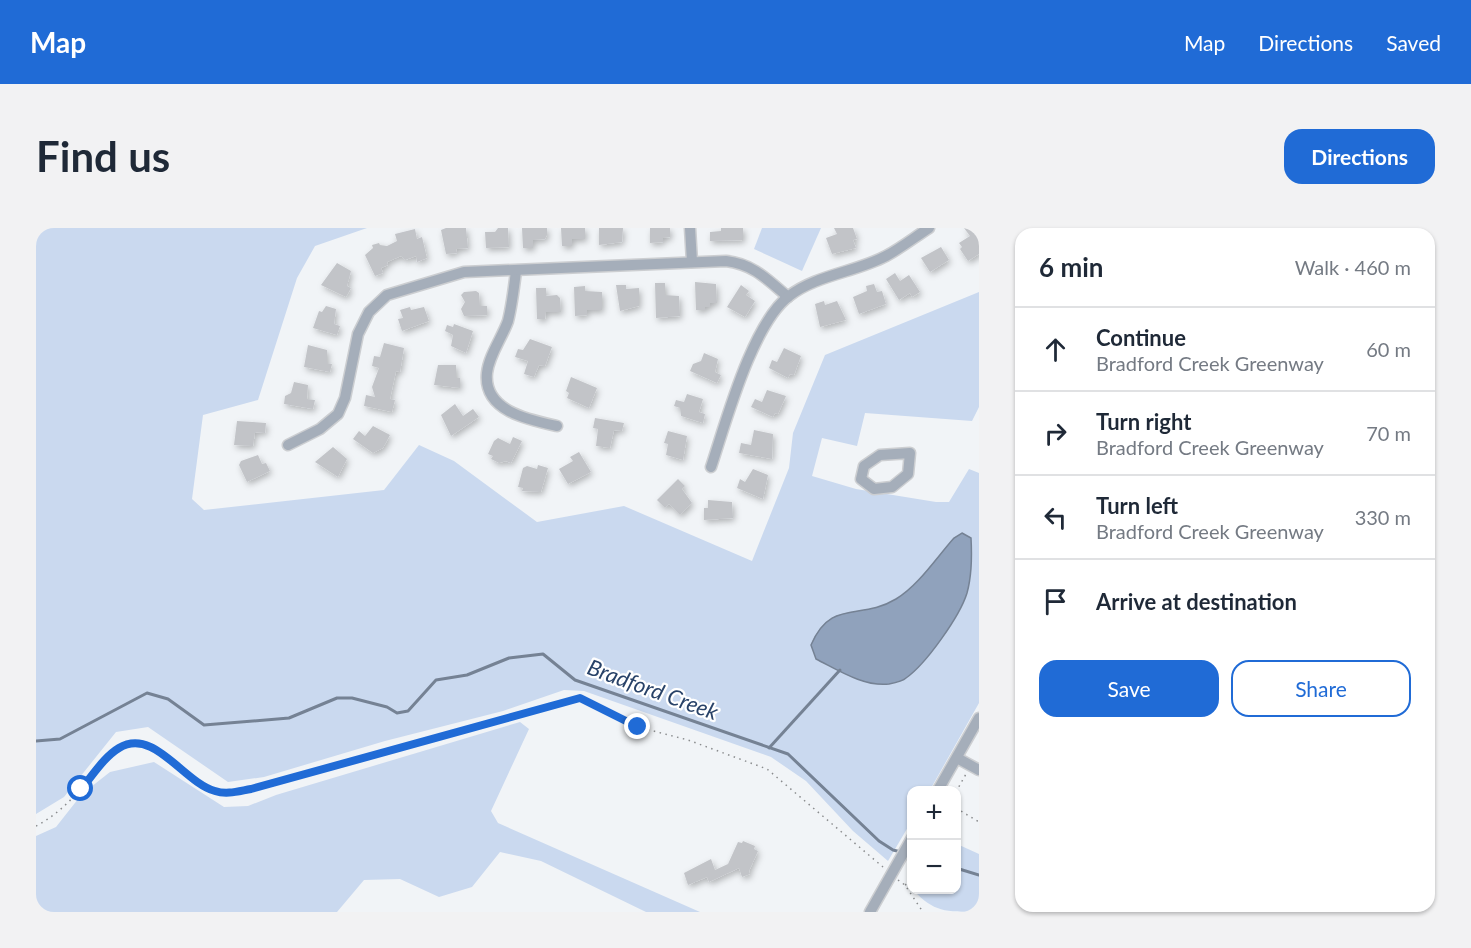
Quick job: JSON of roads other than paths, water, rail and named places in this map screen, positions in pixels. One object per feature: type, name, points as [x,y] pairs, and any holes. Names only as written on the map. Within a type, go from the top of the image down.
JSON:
[{"type":"street","points":[[690,228],[692,262]]},
{"type":"street","points":[[711,466],[734,396],[756,345],[769,319],[788,297],[811,283],[886,256],[928,228]]},
{"type":"street","points":[[288,445],[320,429],[338,414],[345,398],[358,334],[369,312],[387,295],[464,272],[692,262],[742,263],[758,270],[788,297]]},
{"type":"street","points":[[516,271],[507,321],[487,371],[487,384],[499,405],[509,412],[557,426]]},
{"type":"street","points":[[910,453],[908,474],[892,487],[874,489],[861,479],[864,466],[880,455],[910,453]]},
{"type":"street","points":[[940,786],[979,718]]},
{"type":"street","points":[[957,758],[975,768]]},
{"type":"street","points":[[870,912],[890,867],[907,845]]},
{"type":"waterway","name":"Bradford Creek","points":[[36,741],[60,739],[147,693],[168,699],[204,725],[289,718],[337,698],[352,698],[387,707],[397,713],[408,711],[436,680],[467,675],[509,658],[543,654],[575,680],[788,754],[879,841],[901,852]]},
{"type":"waterway","points":[[769,748],[840,670]]},
{"type":"waterway","name":"Bradford Creek","points":[[961,870],[979,875]]}]
